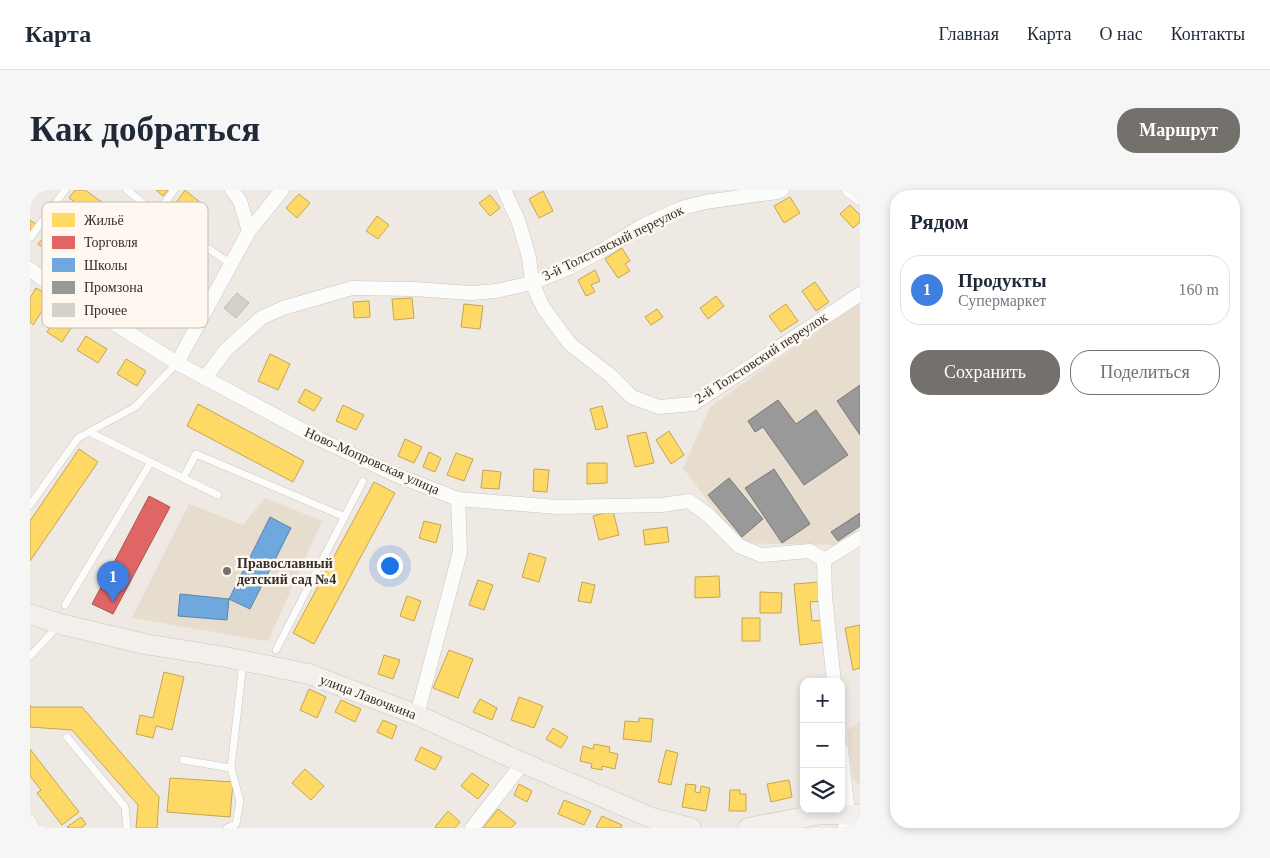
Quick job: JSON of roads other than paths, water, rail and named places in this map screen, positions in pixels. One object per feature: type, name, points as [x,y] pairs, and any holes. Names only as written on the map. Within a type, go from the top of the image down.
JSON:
[{"type":"main road","name":"улица Лавочкина","points":[[30,614],[60,624],[145,644],[243,660],[308,674],[417,715],[652,818],[691,828]]},
{"type":"main road","points":[[748,828],[821,814],[851,819]]},
{"type":"street","points":[[232,190],[240,201],[249,231]]},
{"type":"street","points":[[208,307],[249,231],[282,190]]},
{"type":"street","name":"2-й Толстовский переулок","points":[[504,190],[518,220],[529,257],[532,283],[544,310],[570,344],[611,376],[632,397],[659,407],[693,404],[860,294]]},
{"type":"street","name":"3-й Толстовский переулок","points":[[206,378],[225,351],[261,318],[283,308],[352,288],[414,289],[472,293],[496,291],[532,283],[568,268],[601,251],[642,226],[682,208],[704,202],[782,190]]},
{"type":"street","points":[[849,190],[860,198]]},
{"type":"street","name":"Ново-Мопровская улица","points":[[30,269],[42,278]]},
{"type":"street","name":"Ново-Мопровская улица","points":[[122,328],[178,363],[319,439],[396,475],[458,499],[556,508],[662,505],[689,501],[708,515],[739,546],[761,555],[810,551],[824,560]]},
{"type":"street","points":[[178,363],[197,328]]},
{"type":"street","points":[[417,715],[460,552],[458,499]]},
{"type":"street","points":[[834,678],[825,597],[824,560],[860,538]]},
{"type":"street","points":[[472,828],[523,763]]},
{"type":"street","points":[[844,768],[851,819]]},
{"type":"lane","points":[[56,202],[65,190]]},
{"type":"lane","points":[[127,190],[142,202]]},
{"type":"lane","points":[[166,202],[174,190]]},
{"type":"lane","points":[[30,238],[42,222]]},
{"type":"lane","points":[[208,248],[231,264]]},
{"type":"lane","points":[[30,505],[78,438],[135,407],[178,363]]},
{"type":"lane","points":[[89,432],[218,495]]},
{"type":"lane","points":[[183,478],[196,454],[344,517]]},
{"type":"lane","points":[[65,604],[151,462]]},
{"type":"lane","points":[[276,650],[364,481]]},
{"type":"lane","points":[[30,656],[60,624]]},
{"type":"lane","points":[[227,828],[237,826],[240,801],[231,768],[243,660]]},
{"type":"lane","points":[[67,737],[125,807],[127,828]]},
{"type":"lane","points":[[183,760],[231,768]]},
{"type":"lane","points":[[30,817],[38,828]]},
{"type":"place","name":"Православный детский сад №4","points":[[227,571]]},
{"type":"place","name":"Продукты","points":[[113,602]]}]
